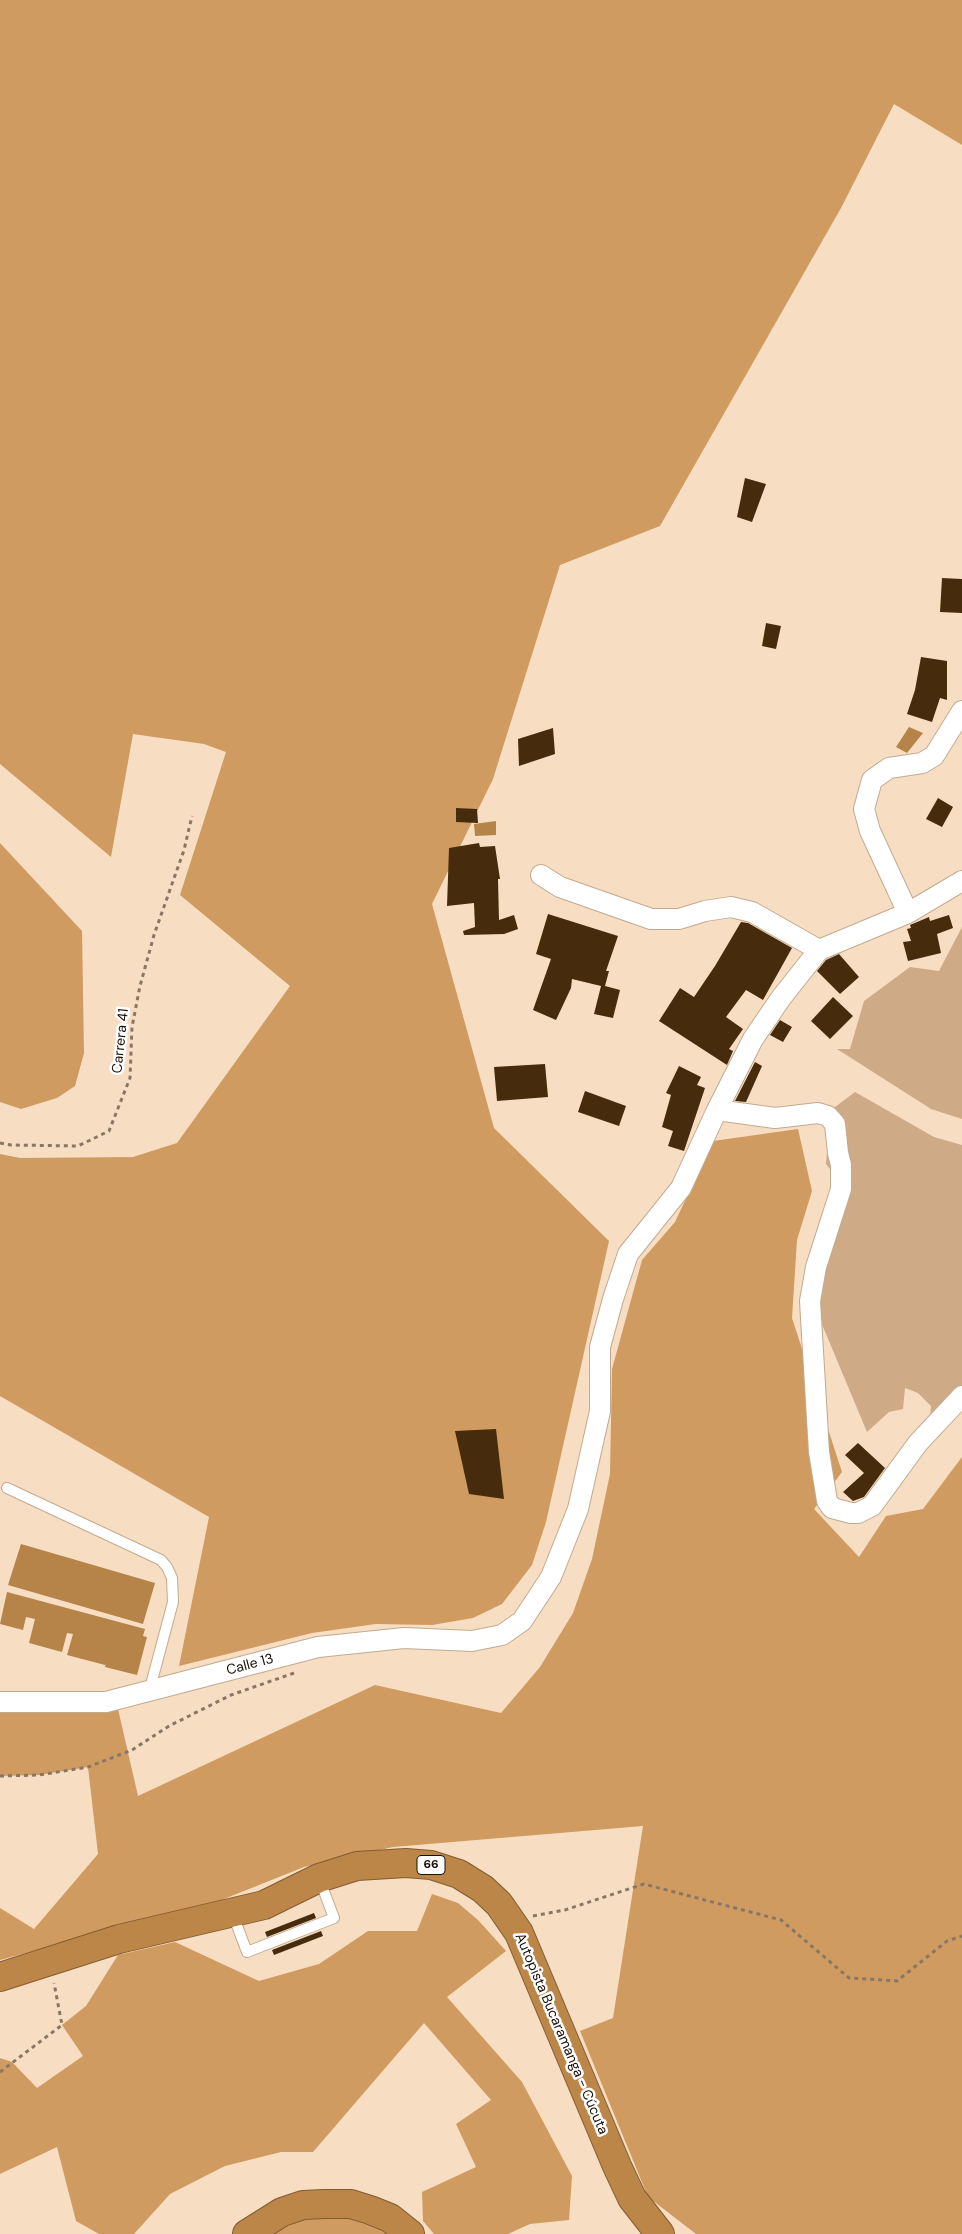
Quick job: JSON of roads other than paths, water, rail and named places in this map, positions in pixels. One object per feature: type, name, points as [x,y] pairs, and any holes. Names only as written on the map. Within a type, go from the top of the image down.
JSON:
[{"type":"highway","name":"Autopista Bucaramanga - Cúcuta","points":[[0,1977],[119,1939],[264,1905],[319,1878],[357,1866],[406,1863],[432,1865],[459,1874],[483,1888],[499,1904],[519,1933],[617,2166],[632,2198],[644,2216],[660,2234]]},
{"type":"highway","points":[[247,2234],[282,2212],[303,2205],[324,2204],[351,2204],[370,2210],[390,2218],[410,2234]]},
{"type":"street","points":[[908,913],[870,830],[864,809],[872,780],[889,768],[922,763],[934,756],[962,711]]},
{"type":"street","points":[[541,875],[560,887],[651,919],[679,919],[706,911],[731,907],[752,912],[819,950],[908,913],[962,881]]},
{"type":"street","name":"Calle 13","points":[[0,1702],[106,1702],[318,1647],[404,1638],[472,1641],[502,1634],[522,1622],[551,1577],[578,1509],[600,1411],[600,1347],[612,1299],[628,1254],[681,1188],[716,1110],[753,1039],[780,998],[819,950]]},
{"type":"street","points":[[716,1110],[775,1118],[818,1113],[828,1116],[835,1124],[841,1165],[841,1189],[816,1267],[810,1301],[819,1452],[826,1501],[832,1508],[851,1514],[858,1513],[872,1506],[918,1443],[962,1396]]},
{"type":"lane","points":[[8,1488],[161,1560],[167,1567],[172,1578],[173,1602],[149,1692]]},
{"type":"lane","points":[[232,1914],[247,1952],[334,1918],[319,1878]]}]
